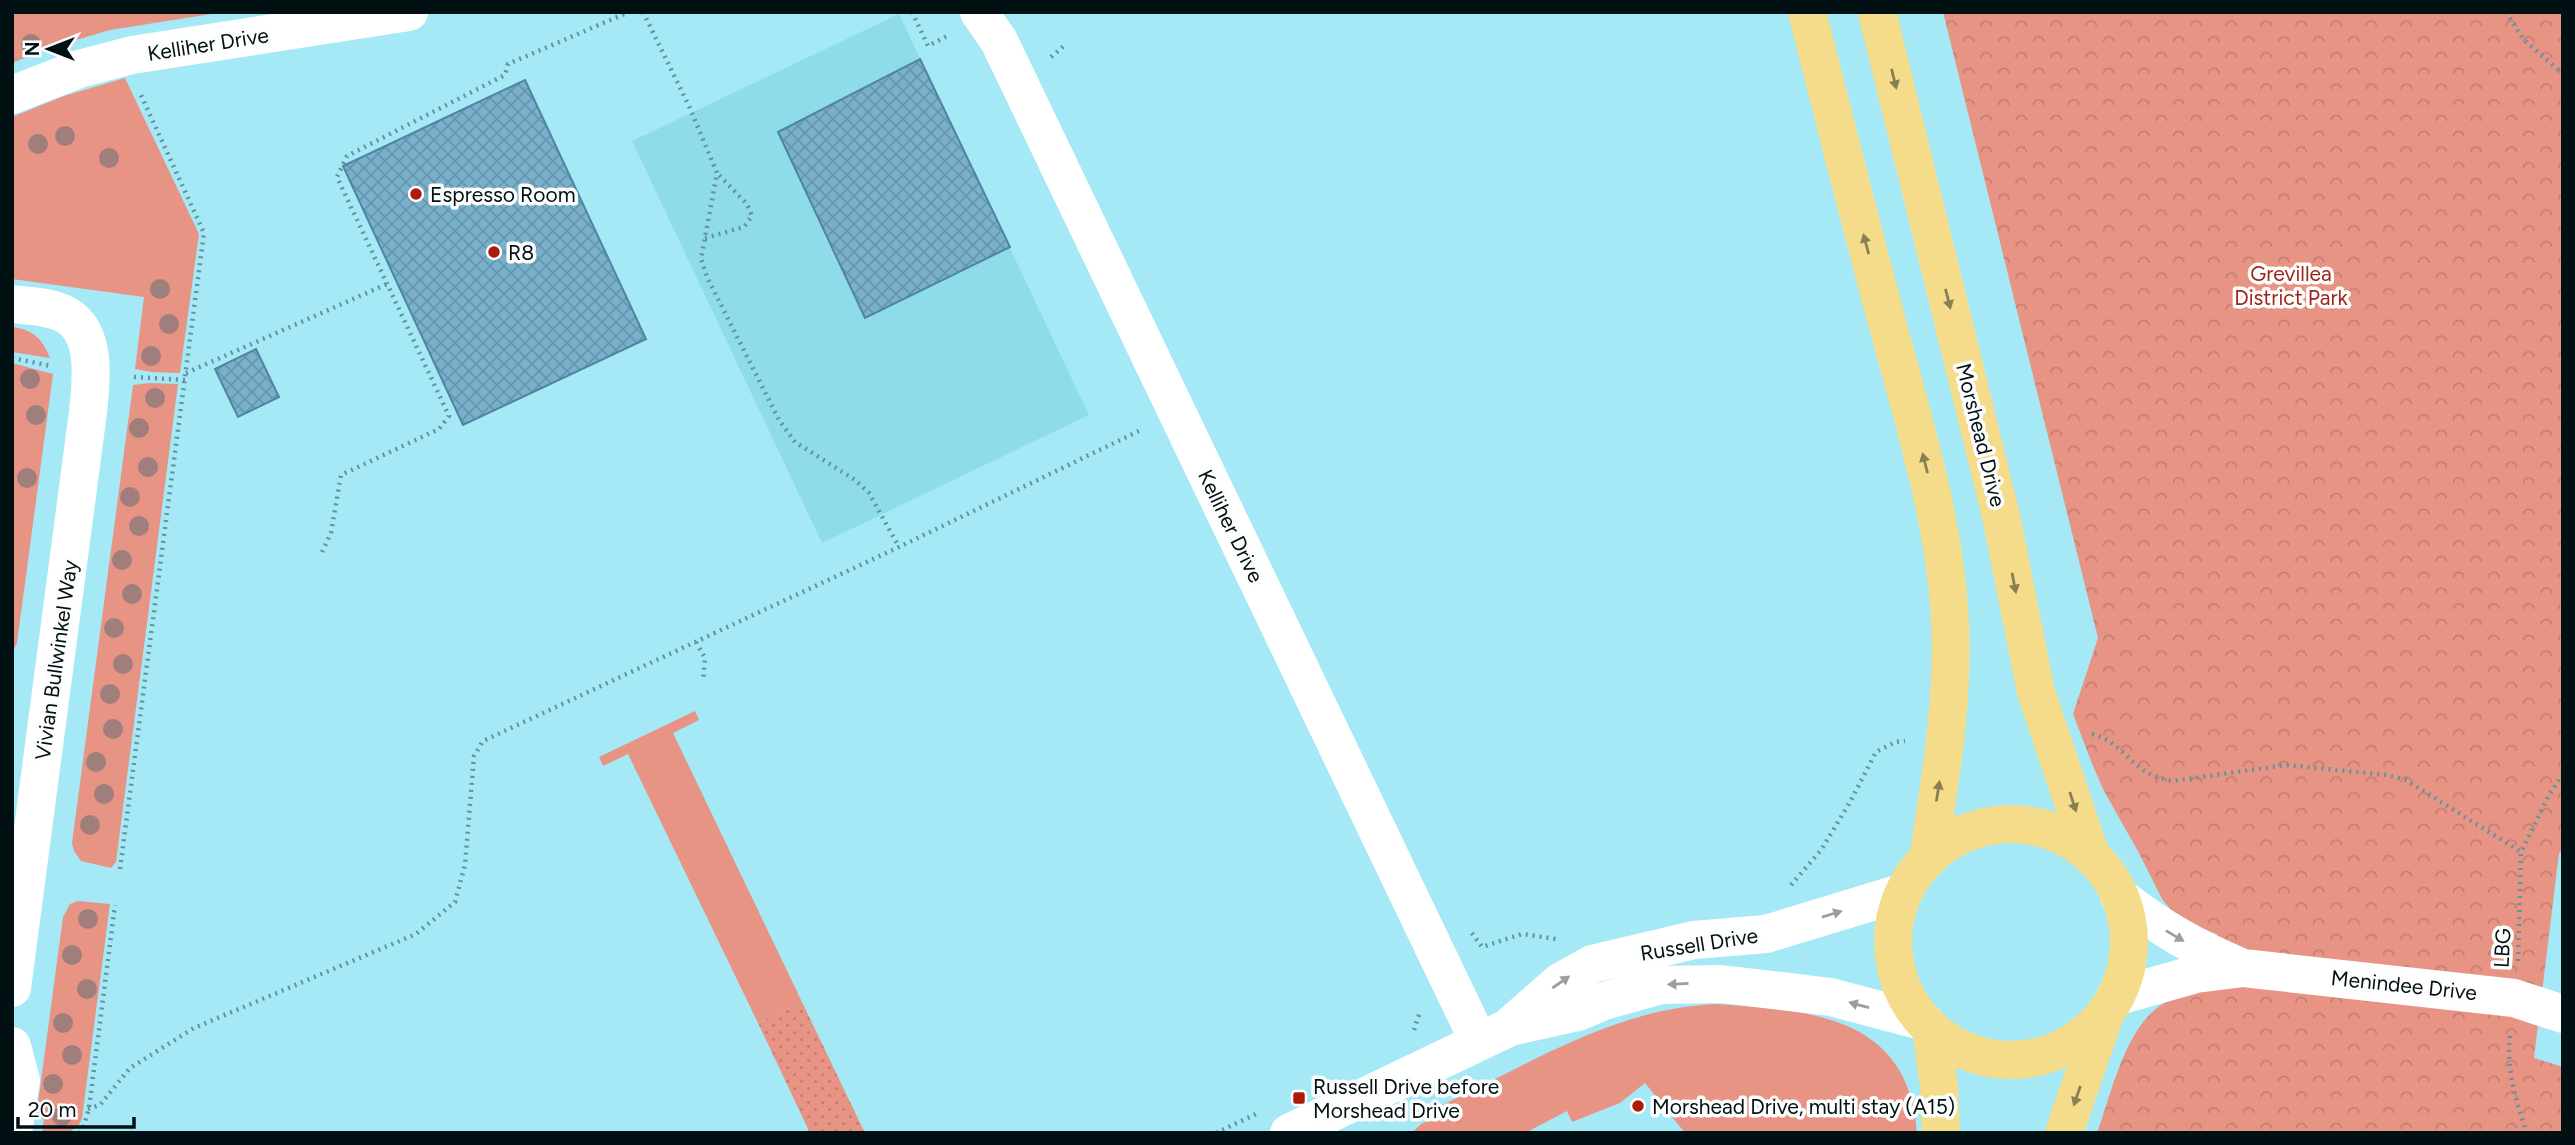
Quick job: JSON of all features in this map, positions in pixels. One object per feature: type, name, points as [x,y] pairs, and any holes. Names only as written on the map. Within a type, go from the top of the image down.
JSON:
[{"type":"main road","points":[[1807,12],[1927,470],[1945,568],[1950,622],[1950,664],[1942,763],[1928,859]]},
{"type":"main road","name":"Morshead Drive","points":[[1877,12],[2001,516],[2036,692],[2091,856]]},
{"type":"main road","points":[[2064,1133],[2122,980],[2129,944],[2126,919],[2119,896],[2107,874],[2091,856],[2058,834],[2019,824],[1980,828],[1960,835],[1928,859],[1904,892],[1894,930],[1897,970],[1903,989],[1928,1025],[1945,1040],[1978,1055],[1995,1059],[2022,1059],[2049,1054],[2080,1038],[2111,1004]]},
{"type":"main road","points":[[1928,1025],[1941,1133]]},
{"type":"street","name":"Kelliher Drive","points":[[12,95],[79,69],[273,23],[409,12]]},
{"type":"street","name":"Kelliher Drive","points":[[967,22],[991,27],[999,41],[1494,1034]]},
{"type":"street","name":"Vivian Bullwinkel Way","points":[[12,304],[63,313],[75,322],[89,350],[90,363],[88,412],[12,988]]},
{"type":"street","name":"Russell Drive","points":[[1494,1034],[1560,982],[1592,964],[1694,940],[1766,934],[1904,892]]},
{"type":"street","name":"Menindee Drive","points":[[2119,896],[2152,922],[2193,947],[2243,968]]},
{"type":"street","name":"Menindee Drive","points":[[2111,1004],[2196,974],[2243,968],[2514,998],[2563,1014]]},
{"type":"street","name":"Russell Drive","points":[[1276,1122],[1494,1034],[1578,1012],[1631,992],[1661,985],[1696,983],[1746,986],[1831,998],[1928,1025]]},
{"type":"street","points":[[12,1046],[21,1080],[13,1133]]},
{"type":"path","points":[[322,552],[331,533],[341,475],[439,429],[449,416],[337,177],[347,156],[505,75],[508,64],[629,12]]},
{"type":"path","points":[[643,12],[689,106],[717,173],[747,204],[752,216],[744,227],[705,238]]},
{"type":"path","points":[[912,12],[928,46],[967,22]]},
{"type":"path","points":[[2506,12],[2523,39],[2563,74]]},
{"type":"path","points":[[120,869],[204,233],[138,87]]},
{"type":"path","points":[[717,173],[701,259],[707,277],[779,420],[795,442],[855,480],[869,493],[899,547]]},
{"type":"path","points":[[134,377],[185,377],[387,284]]},
{"type":"path","points":[[12,358],[51,366]]},
{"type":"path","points":[[88,1109],[100,1105],[130,1068],[194,1028],[416,934],[454,902],[465,865],[474,756],[483,741],[899,547],[1152,425]]},
{"type":"path","points":[[696,642],[705,658],[703,681]]},
{"type":"path","points":[[2051,734],[2093,734],[2107,738],[2142,771],[2156,779],[2173,781],[2287,765],[2387,775],[2406,780],[2521,852]]},
{"type":"path","points":[[1785,889],[1821,850],[1876,752],[1895,742],[1904,743],[1909,737]]},
{"type":"path","name":"LBG","points":[[2527,1133],[2517,1102],[2508,1055],[2519,944],[2521,852],[2549,795],[2563,774]]},
{"type":"path","points":[[80,1133],[85,1126],[88,1109],[115,905]]},
{"type":"path","points":[[1482,947],[1522,934],[1566,941]]},
{"type":"path","points":[[1413,1033],[1421,1009]]},
{"type":"path","points":[[1216,1133],[1276,1122]]},
{"type":"shaded area","points":[[899,14],[1089,415],[822,543],[632,141]]},
{"type":"green space","points":[[12,12],[224,12],[110,30],[49,48],[12,63]]},
{"type":"green space","name":"Grevillea District Park","points":[[1943,12],[2563,12],[2563,849],[2559,853],[2534,1058],[2563,1067],[2563,1133],[2097,1133],[2122,1060],[2140,1026],[2152,1012],[2171,999],[2213,989],[2217,934],[2199,928],[2171,910],[2162,899],[2104,791],[2073,714],[2098,638]]},
{"type":"green space","points":[[125,78],[199,234],[180,373],[135,369],[144,297],[12,279],[12,117],[64,96]]},
{"type":"green space","points":[[12,327],[36,336],[50,358],[12,352]]},
{"type":"green space","points":[[12,363],[53,374],[17,643],[12,653]]},
{"type":"green space","points":[[178,384],[116,862],[111,868],[81,861],[72,843],[133,385]]},
{"type":"green space","points":[[695,711],[699,720],[673,733],[802,1002],[758,1023],[628,754],[603,766],[599,757]]},
{"type":"green space","points":[[78,901],[110,904],[82,1118],[71,1131],[42,1133],[44,1119],[36,1118],[63,917],[70,904]]},
{"type":"green space","points":[[802,1002],[865,1133],[810,1133],[758,1023]]},
{"type":"green space","points":[[1715,1004],[1785,1010],[1818,1016],[1848,1026],[1874,1042],[1895,1064],[1910,1094],[1917,1133],[1685,1133],[1645,1083],[1620,1103],[1572,1122],[1567,1111],[1525,1133],[1412,1133],[1421,1124],[1446,1112],[1442,1105],[1574,1041],[1642,1016]]},
{"type":"building","points":[[920,59],[1010,247],[865,318],[778,132]]},
{"type":"building","name":"R8","points":[[525,80],[646,339],[463,425],[343,166]]},
{"type":"building","points":[[256,349],[279,397],[238,417],[215,369]]},
{"type":"place","name":"Espresso Room","points":[[416,194]]},
{"type":"place","name":"R8","points":[[494,252]]},
{"type":"place","name":"Russell Drive before Morshead Drive","points":[[1299,1098]]},
{"type":"place","name":"Morshead Drive, multi stay (A15)","points":[[1638,1106]]}]
